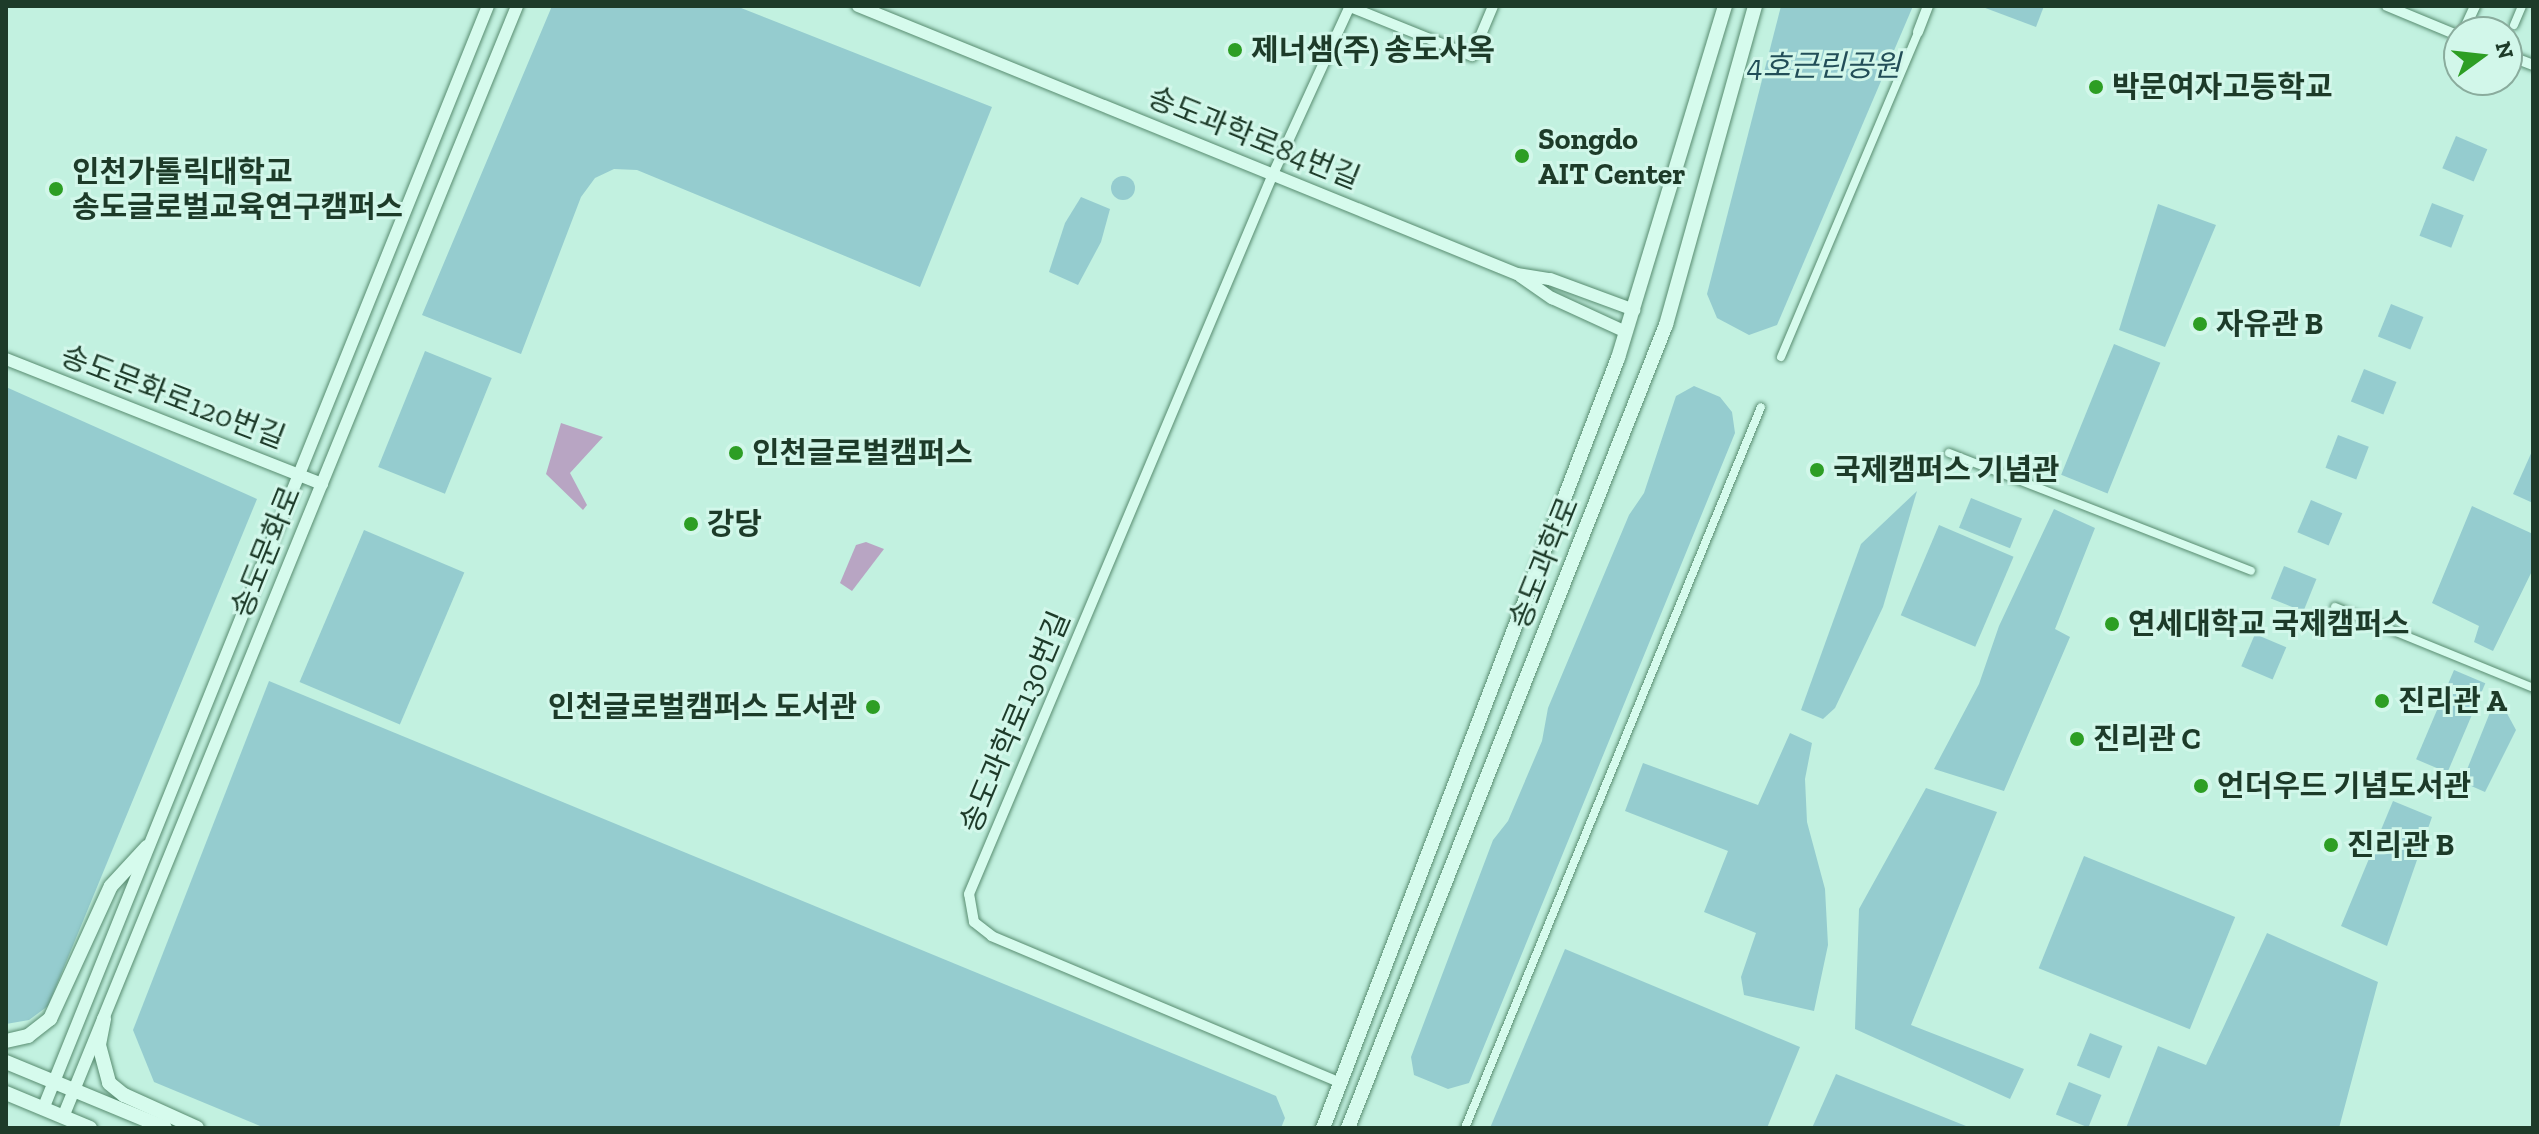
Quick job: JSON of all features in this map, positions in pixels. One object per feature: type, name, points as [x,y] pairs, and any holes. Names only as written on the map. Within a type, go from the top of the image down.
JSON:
[{"type":"main road","name":"송도과학로","points":[[1323,1128],[1634,310],[1725,6]]},
{"type":"main road","name":"송도과학로","points":[[1348,1128],[1666,325],[1755,6]]},
{"type":"main road","points":[[6,1041],[28,1036],[50,1019],[111,886],[147,847]]},
{"type":"main road","points":[[104,1019],[99,1045],[109,1083],[124,1095],[197,1128]]},
{"type":"main road","points":[[6,1062],[165,1128]]},
{"type":"main road","points":[[6,1093],[90,1128]]},
{"type":"street","name":"송도문화로","points":[[43,1109],[295,473],[488,6]]},
{"type":"street","name":"송도문화로","points":[[63,1117],[517,6]]},
{"type":"street","name":"송도과학로84번길","points":[[858,6],[1517,274],[1550,279],[1634,310]]},
{"type":"street","name":"송도과학로130번길","points":[[1341,1083],[992,936],[974,922],[969,894],[1273,174],[1349,6]]},
{"type":"street","points":[[1349,6],[1472,56],[1493,6]]},
{"type":"street","points":[[1781,357],[1928,6]]},
{"type":"street","points":[[2387,6],[2443,27]]},
{"type":"street","points":[[1517,274],[1552,298],[1626,332]]},
{"type":"street","name":"송도문화로120번길","points":[[6,359],[322,484]]},
{"type":"street","points":[[1465,1128],[1761,407]]},
{"type":"street","points":[[1949,453],[2251,571]]},
{"type":"street","points":[[2335,607],[2533,688]]},
{"type":"green space","points":[[552,6],[736,6],[992,107],[920,287],[637,170],[614,169],[595,178],[581,197],[521,354],[422,315]]},
{"type":"green space","name":"4호근린공원","points":[[1781,6],[1913,6],[1777,325],[1749,335],[1717,318],[1707,294]]},
{"type":"green space","points":[[1980,6],[2044,6],[2036,27]]},
{"type":"green space","points":[[2456,136],[2487,149],[2474,182],[2442,168]]},
{"type":"green space","points":[[1123,176],[1132,179],[1135,188],[1132,197],[1123,200],[1114,197],[1111,188],[1114,179]]},
{"type":"green space","points":[[1081,197],[1110,209],[1101,242],[1078,285],[1049,272],[1065,223]]},
{"type":"green space","points":[[2432,203],[2464,215],[2451,248],[2419,236]]},
{"type":"green space","points":[[2158,204],[2216,225],[2165,347],[2119,330]]},
{"type":"green space","points":[[2391,304],[2423,317],[2410,350],[2378,336]]},
{"type":"green space","points":[[2114,344],[2160,363],[2108,493],[2061,475]]},
{"type":"green space","points":[[425,351],[492,378],[445,494],[378,467]]},
{"type":"green space","points":[[2364,369],[2396,382],[2383,415],[2351,401]]},
{"type":"green space","points":[[1694,386],[1720,397],[1732,412],[1735,433],[1469,1083],[1448,1089],[1414,1075],[1411,1057],[1493,840],[1508,821],[1542,741],[1548,708],[1629,515],[1644,493],[1676,396]]},
{"type":"green space","points":[[6,387],[257,499],[48,1006],[29,1020],[6,1024]]},
{"type":"green space","points":[[2338,435],[2369,447],[2356,480],[2325,468]]},
{"type":"green space","points":[[2533,449],[2533,503],[2513,494]]},
{"type":"green space","points":[[1917,491],[1883,607],[1835,708],[1823,719],[1801,710],[1861,544]]},
{"type":"green space","points":[[1971,498],[2022,519],[2010,548],[1959,528]]},
{"type":"green space","points":[[2311,500],[2342,513],[2329,546],[2297,532]]},
{"type":"green space","points":[[2472,506],[2533,534],[2533,569],[2493,651],[2474,642],[2479,626],[2432,603]]},
{"type":"green space","points":[[2054,509],[2095,528],[2055,629],[2070,637],[2004,791],[1934,769],[1979,684],[1999,626]]},
{"type":"green space","points":[[1939,525],[2014,557],[1975,647],[1901,615]]},
{"type":"green space","points":[[364,530],[464,573],[400,724],[300,682]]},
{"type":"green space","points":[[2284,566],[2316,579],[2303,612],[2271,598]]},
{"type":"green space","points":[[2255,634],[2286,647],[2273,680],[2241,666]]},
{"type":"green space","points":[[2454,670],[2485,683],[2447,773],[2416,759]]},
{"type":"green space","points":[[269,681],[1276,1096],[1285,1118],[1281,1128],[265,1128],[154,1082],[133,1030]]},
{"type":"green space","points":[[2497,695],[2516,730],[2485,792],[2462,782]]},
{"type":"green space","points":[[1790,733],[1812,743],[1805,779],[1807,822],[1825,889],[1828,945],[1814,1011],[1744,995],[1741,977],[1756,933],[1704,912],[1728,851],[1625,811],[1643,763],[1758,805]]},
{"type":"green space","points":[[1926,788],[1997,812],[1911,1025],[2024,1069],[2010,1099],[1855,1029],[1859,909]]},
{"type":"green space","points":[[2393,801],[2432,817],[2387,946],[2341,926]]},
{"type":"green space","points":[[2084,856],[2235,917],[2190,1029],[2039,968]]},
{"type":"green space","points":[[2267,933],[2378,982],[2339,1128],[2126,1128],[2158,1046],[2206,1065]]},
{"type":"green space","points":[[1565,949],[1800,1047],[1767,1128],[1490,1128]]},
{"type":"green space","points":[[2090,1033],[2122,1046],[2109,1079],[2077,1065]]},
{"type":"green space","points":[[1836,1074],[1971,1128],[1812,1128]]},
{"type":"green space","points":[[2069,1082],[2101,1095],[2088,1128],[2056,1114]]},
{"type":"shaded area","points":[[561,423],[603,437],[570,473],[587,505],[583,510],[546,474]]},
{"type":"shaded area","points":[[866,542],[884,549],[852,591],[840,583],[856,545]]},
{"type":"place","name":"제너샘(주) 송도사옥","points":[[1235,50]]},
{"type":"place","name":"박문여자고등학교","points":[[2096,87]]},
{"type":"place","name":"Songdo AIT Center","points":[[1522,156]]},
{"type":"place","name":"인천가톨릭대학교 송도글로벌교육연구캠퍼스","points":[[56,189]]},
{"type":"place","name":"자유관 B","points":[[2200,324]]},
{"type":"place","name":"인천글로벌캠퍼스","points":[[736,453]]},
{"type":"place","name":"국제캠퍼스 기념관","points":[[1817,470]]},
{"type":"place","name":"강당","points":[[691,524]]},
{"type":"place","name":"연세대학교 국제캠퍼스","points":[[2112,624]]},
{"type":"place","name":"진리관 A","points":[[2382,701]]},
{"type":"place","name":"인천글로벌캠퍼스 도서관","points":[[873,707]]},
{"type":"place","name":"진리관 C","points":[[2077,739]]},
{"type":"place","name":"언더우드 기념도서관","points":[[2201,786]]},
{"type":"place","name":"진리관 B","points":[[2331,845]]}]
